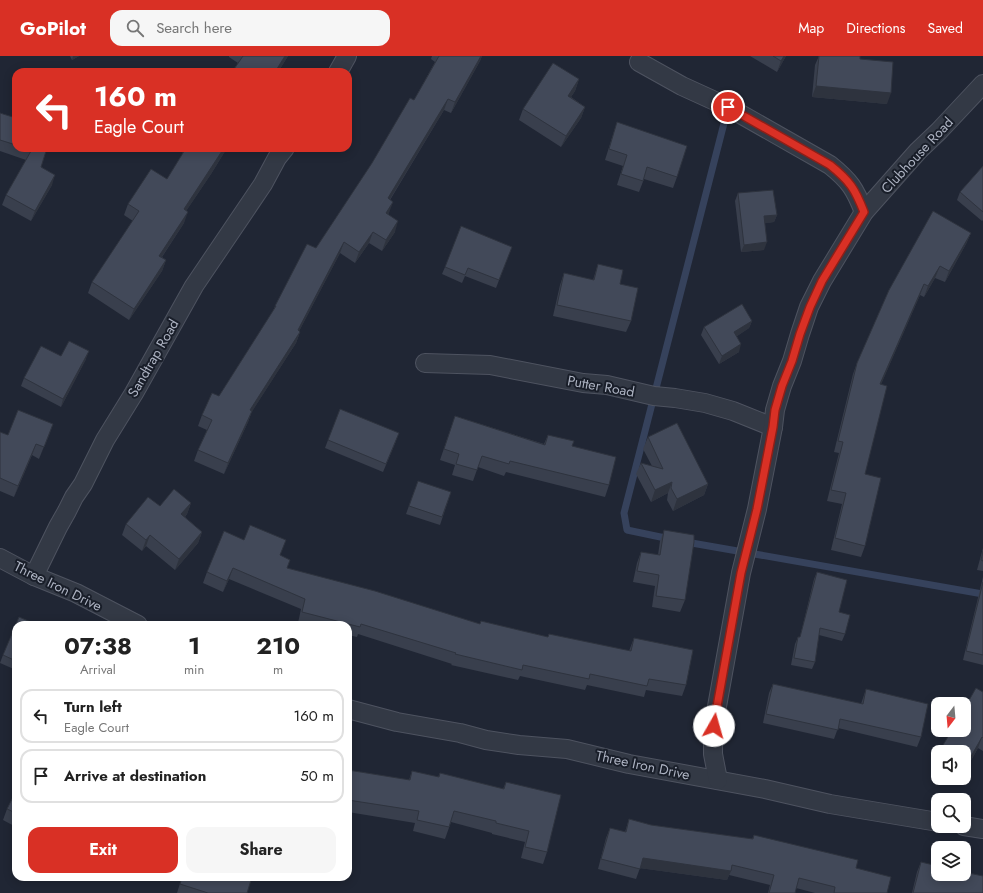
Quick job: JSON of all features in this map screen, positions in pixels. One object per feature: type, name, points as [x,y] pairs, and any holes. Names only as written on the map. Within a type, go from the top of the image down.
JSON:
[{"type":"street","points":[[340,68],[347,56]]},
{"type":"street","points":[[640,62],[682,86],[728,107],[830,165],[843,175],[850,183],[864,212]]},
{"type":"street","name":"Clubhouse Road","points":[[718,780],[713,754],[716,712],[741,573],[757,509],[775,410],[810,307],[822,281],[864,212],[918,151],[983,84]]},
{"type":"street","name":"Sandtrap Road","points":[[34,576],[58,527],[74,497],[83,484],[105,440],[134,393],[194,286],[263,184],[282,152]]},
{"type":"street","name":"Putter Road","points":[[425,363],[490,365],[583,383],[607,385],[654,396],[705,403],[733,411],[773,427]]},
{"type":"street","name":"Three Iron Drive","points":[[0,558],[34,576],[76,593],[130,621]]},
{"type":"street","name":"Three Iron Drive","points":[[352,711],[397,722],[460,733],[486,740],[519,745],[567,749],[629,764],[718,780],[830,804],[931,821]]},
{"type":"street","points":[[971,827],[983,829]]},
{"type":"building","points":[[243,56],[285,56],[278,68],[235,68]]},
{"type":"building","points":[[439,56],[481,56],[455,102],[448,99],[388,198],[393,202],[386,213],[398,221],[386,240],[373,232],[359,252],[344,242],[298,330],[300,332],[250,410],[252,411],[228,463],[198,450],[212,420],[202,415],[212,393],[219,396],[276,306],[307,244],[316,248],[372,163],[410,98],[414,100]]},
{"type":"building","points":[[773,56],[784,56],[781,61]]},
{"type":"building","points":[[819,56],[860,56],[860,59],[893,62],[891,93],[816,86]]},
{"type":"building","points":[[553,63],[579,79],[568,96],[585,107],[566,136],[523,109]]},
{"type":"building","points":[[0,113],[12,117],[12,144],[0,140]]},
{"type":"building","points":[[617,122],[687,146],[677,177],[647,167],[643,181],[621,174],[627,155],[609,149]]},
{"type":"building","points":[[30,152],[46,152],[41,167],[55,175],[35,211],[6,195]]},
{"type":"building","points":[[184,152],[221,152],[184,209],[188,212],[159,256],[166,260],[134,309],[92,282],[139,211],[128,204],[151,169],[167,179]]},
{"type":"building","points":[[983,166],[983,212],[960,192]]},
{"type":"building","points":[[773,190],[777,215],[764,216],[767,242],[744,245],[738,193]]},
{"type":"building","points":[[933,211],[971,233],[949,271],[940,266],[928,286],[924,284],[880,384],[887,386],[865,474],[881,478],[865,546],[835,538],[846,493],[831,490],[843,442],[838,441],[857,363],[889,290]]},
{"type":"building","points":[[461,226],[512,247],[499,280],[468,268],[465,275],[445,267]]},
{"type":"building","points":[[598,264],[623,270],[620,284],[638,288],[631,321],[557,305],[564,273],[594,280]]},
{"type":"building","points":[[742,304],[752,321],[734,332],[741,344],[722,356],[704,327]]},
{"type":"building","points":[[69,341],[89,351],[63,399],[24,378],[41,346],[61,356]]},
{"type":"building","points":[[340,409],[399,433],[386,464],[328,440]]},
{"type":"building","points":[[18,410],[53,424],[44,447],[36,444],[18,486],[0,478],[0,432],[8,435]]},
{"type":"building","points":[[455,416],[545,445],[548,435],[574,441],[572,446],[616,457],[609,485],[510,461],[509,464],[482,456],[477,470],[456,464],[459,454],[444,449]]},
{"type":"building","points":[[677,423],[708,484],[677,499],[671,488],[672,482],[655,490],[641,463],[663,469],[648,437]]},
{"type":"building","points":[[418,481],[451,492],[442,517],[409,506]]},
{"type":"building","points":[[174,489],[191,503],[181,514],[202,532],[179,559],[150,535],[146,540],[126,524],[148,497],[160,506]]},
{"type":"building","points":[[250,525],[286,540],[280,555],[290,560],[287,568],[375,591],[480,624],[481,621],[548,637],[549,634],[631,651],[634,638],[693,650],[686,685],[649,679],[647,686],[590,674],[589,679],[523,665],[522,670],[455,654],[456,653],[361,624],[360,627],[352,625],[352,621],[337,621],[302,612],[305,599],[233,568],[227,581],[207,572],[224,531],[244,540]]},
{"type":"building","points":[[664,530],[694,535],[685,600],[656,596],[659,575],[637,571],[641,552],[660,555]]},
{"type":"building","points":[[817,572],[847,580],[839,612],[850,615],[845,634],[820,628],[815,662],[794,658],[798,637],[800,637]]},
{"type":"building","points":[[983,582],[983,655],[966,651]]},
{"type":"building","points":[[19,617],[28,621],[17,621]]},
{"type":"building","points":[[12,634],[12,659],[3,655]]},
{"type":"building","points":[[773,684],[863,704],[866,689],[928,704],[921,737],[840,719],[838,730],[766,714]]},
{"type":"building","points":[[976,688],[983,692],[983,738],[982,737],[971,756],[971,745],[943,745],[948,737],[971,737],[971,697]]},
{"type":"building","points":[[352,771],[410,780],[412,771],[439,777],[440,773],[504,789],[506,782],[561,795],[547,852],[525,847],[529,831],[454,811],[449,827],[417,820],[419,811],[352,801]]},
{"type":"building","points":[[12,799],[12,811],[7,809]]},
{"type":"building","points":[[629,819],[651,825],[753,839],[754,835],[858,860],[856,868],[891,877],[887,893],[834,893],[835,887],[799,878],[795,893],[769,893],[774,875],[732,865],[731,871],[643,858],[640,869],[601,859],[610,828],[626,832]]},
{"type":"building","points":[[921,862],[931,864],[931,881],[971,881],[971,873],[983,876],[983,893],[913,893]]},
{"type":"building","points":[[181,881],[251,881],[247,893],[208,893],[180,884]]},
{"type":"waterway","points":[[670,539],[627,530],[624,513],[731,96]]},
{"type":"waterway","points":[[686,542],[983,594]]},
{"type":"route","points":[[714,726],[741,573],[757,509],[775,410],[782,386],[810,307],[822,281],[864,212],[858,197],[850,183],[843,175],[830,165],[728,107]]}]
